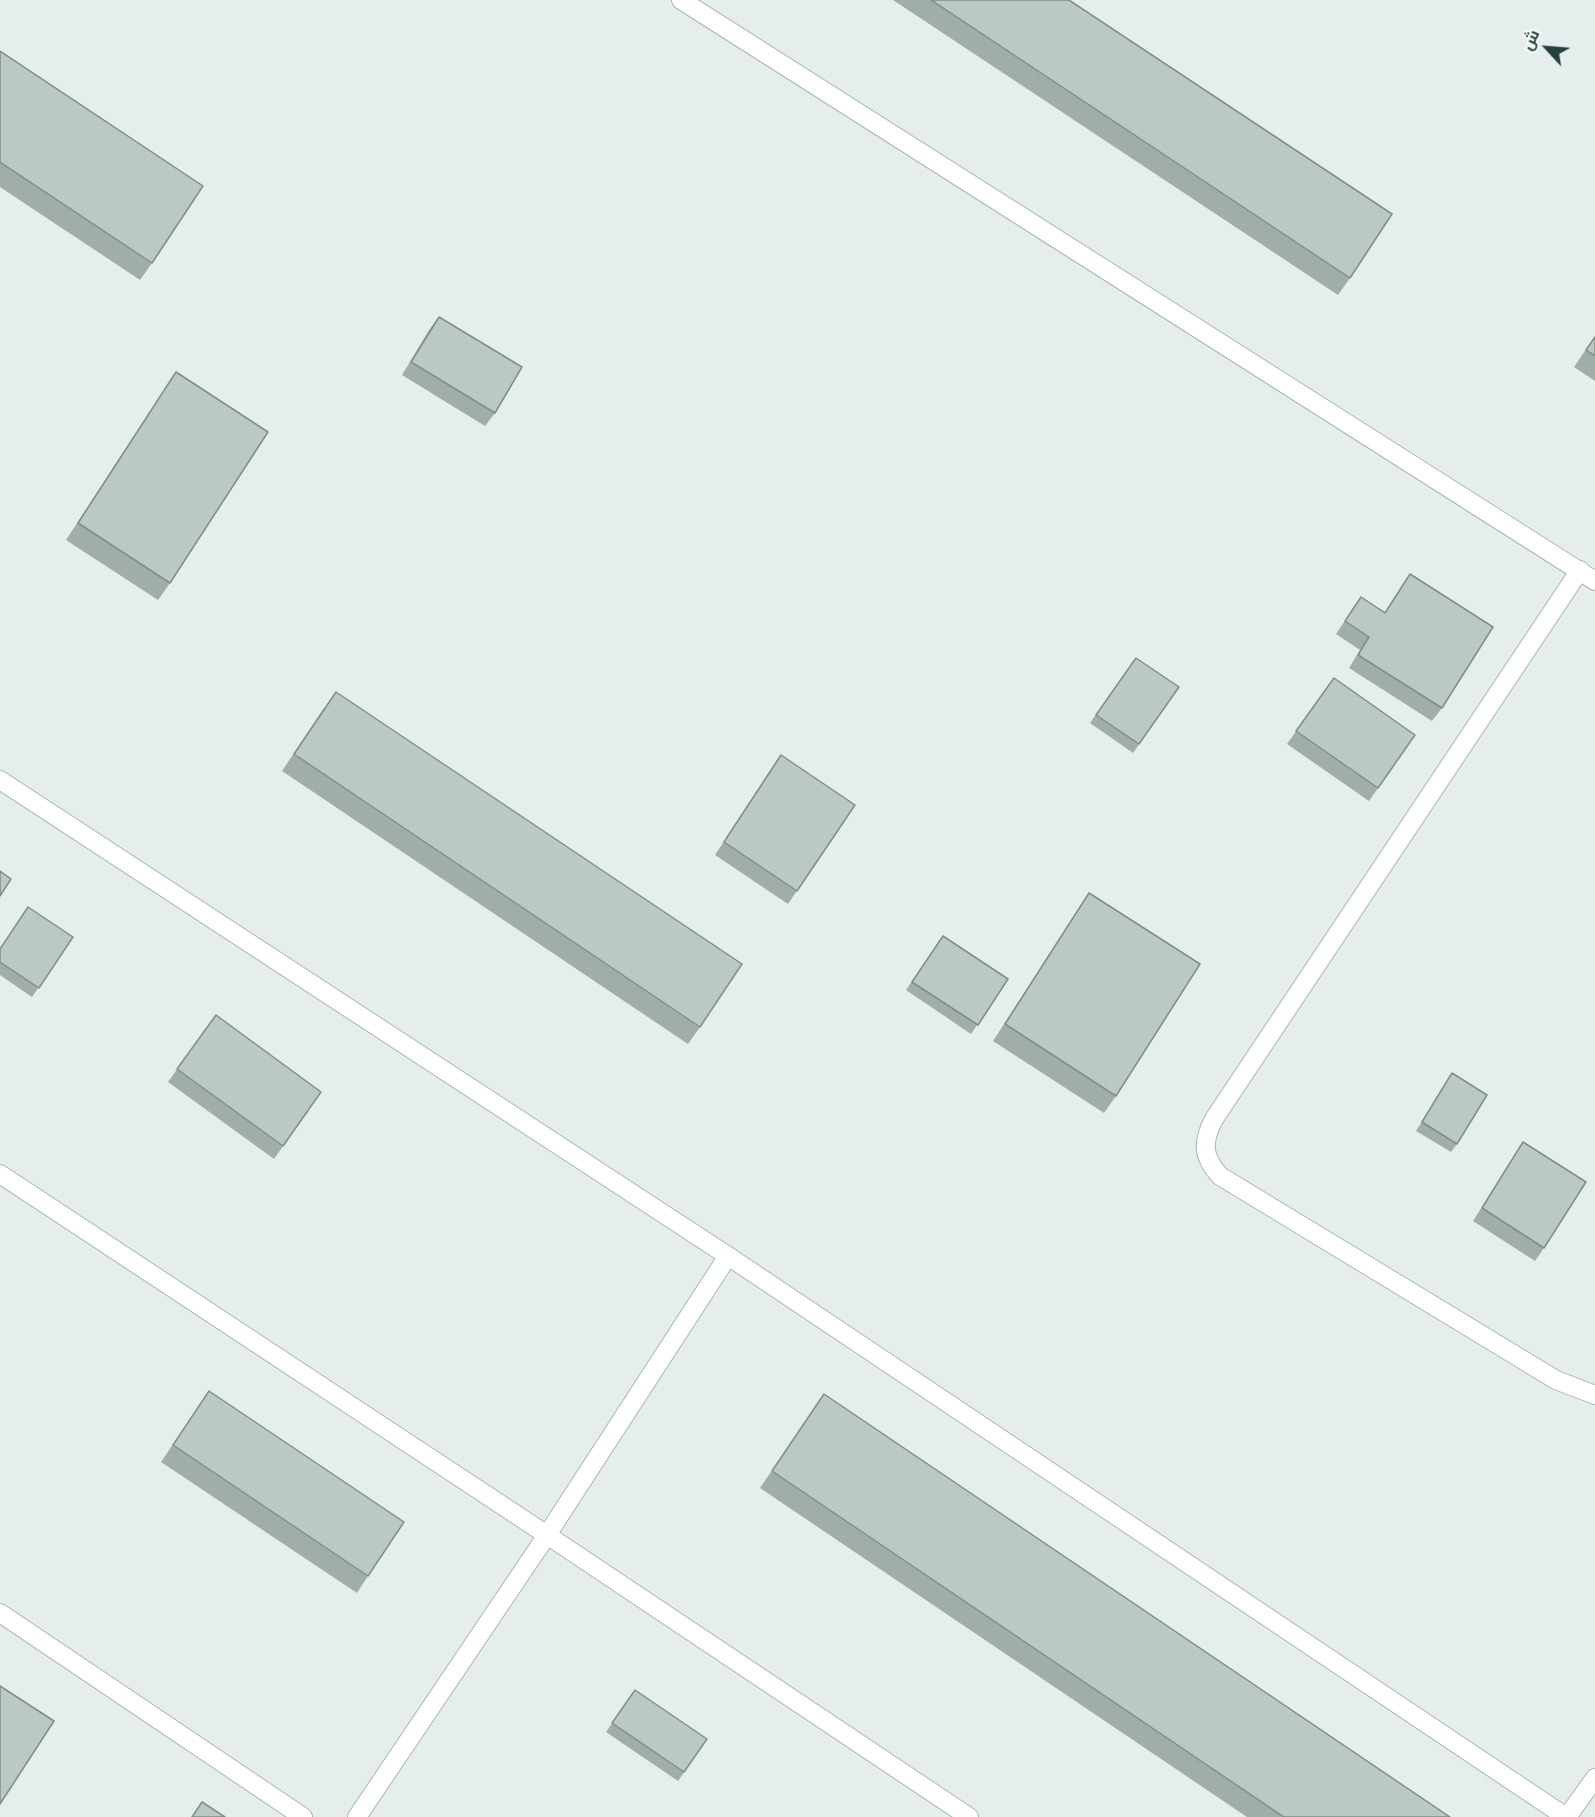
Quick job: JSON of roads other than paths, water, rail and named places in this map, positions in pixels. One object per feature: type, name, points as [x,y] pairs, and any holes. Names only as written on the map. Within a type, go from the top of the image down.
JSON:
[{"type":"street","points":[[681,0],[1595,581]]},
{"type":"street","points":[[1580,570],[1214,1119],[1206,1133],[1205,1148],[1209,1164],[1220,1176],[1556,1380],[1595,1395]]},
{"type":"street","points":[[0,780],[728,1256],[1566,1817],[1595,1778]]},
{"type":"street","points":[[0,1174],[969,1817]]},
{"type":"street","points":[[357,1817],[547,1535],[728,1256]]},
{"type":"street","points":[[0,1613],[303,1817]]}]
